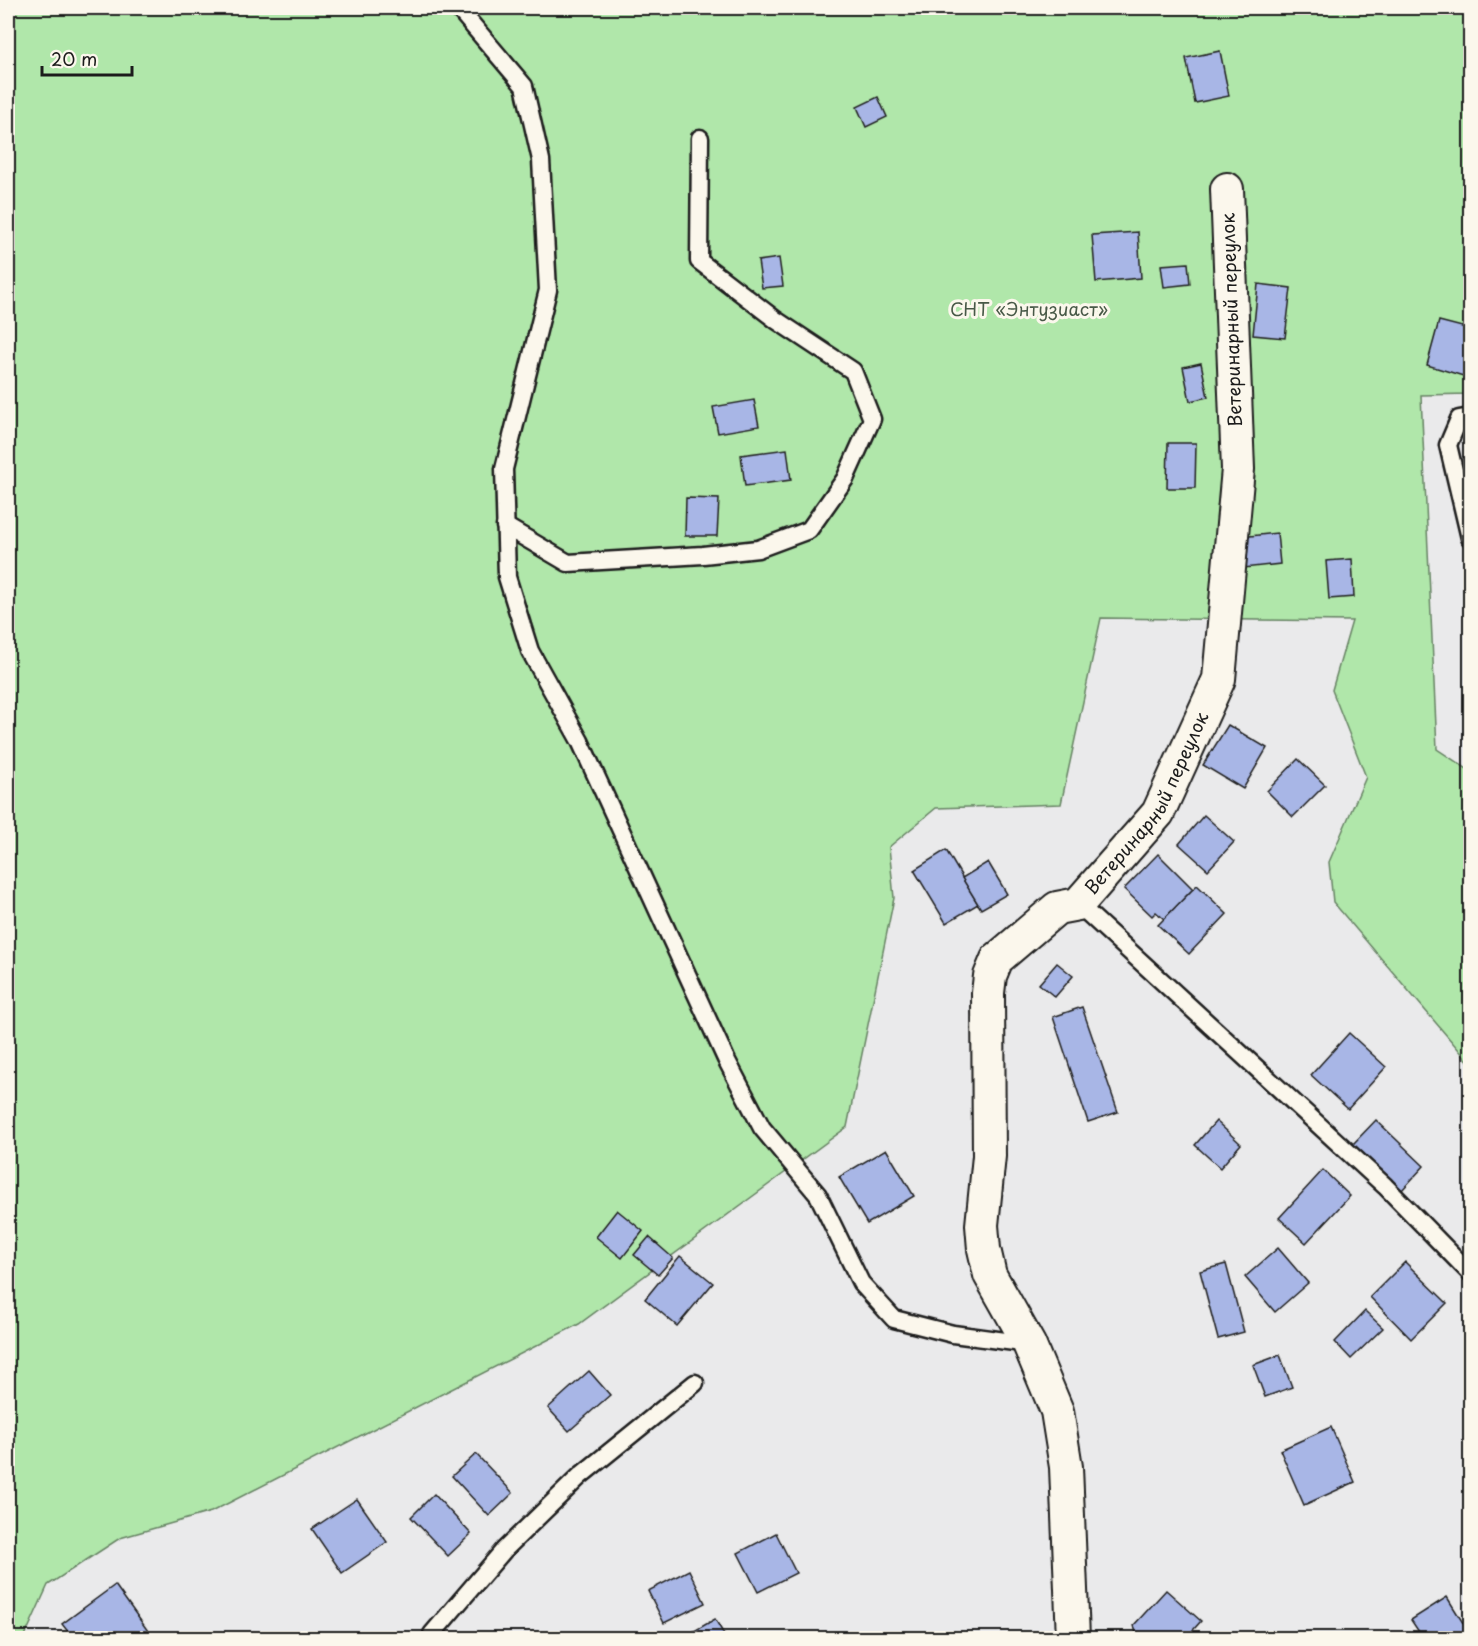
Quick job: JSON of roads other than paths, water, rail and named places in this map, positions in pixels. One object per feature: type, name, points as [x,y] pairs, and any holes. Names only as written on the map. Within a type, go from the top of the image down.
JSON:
[{"type":"street","name":"Ветеринарный переулок","points":[[1073,1638],[1069,1523],[1057,1411],[1029,1344],[990,1275],[984,1249],[982,1225],[988,1156],[989,984],[997,959],[1056,908],[1078,904],[1158,813],[1219,680],[1238,469],[1227,189]]},
{"type":"lane","points":[[458,8],[524,86],[541,160],[548,290],[504,469],[507,578],[530,651],[580,741],[726,1059],[762,1128],[818,1195],[861,1283],[894,1319],[953,1334],[1029,1344]]},
{"type":"lane","points":[[505,526],[568,563],[703,555],[758,549],[809,530],[845,479],[872,418],[853,371],[776,320],[699,261],[700,138]]},
{"type":"lane","points":[[1470,417],[1460,419],[1448,445],[1470,538]]},
{"type":"lane","points":[[1078,904],[1385,1186],[1469,1272]]},
{"type":"lane","points":[[431,1637],[504,1550],[580,1476],[695,1383]]},
{"type":"park label","name":"СНТ «Энтузиаст»","points":[[1029,310]]}]
